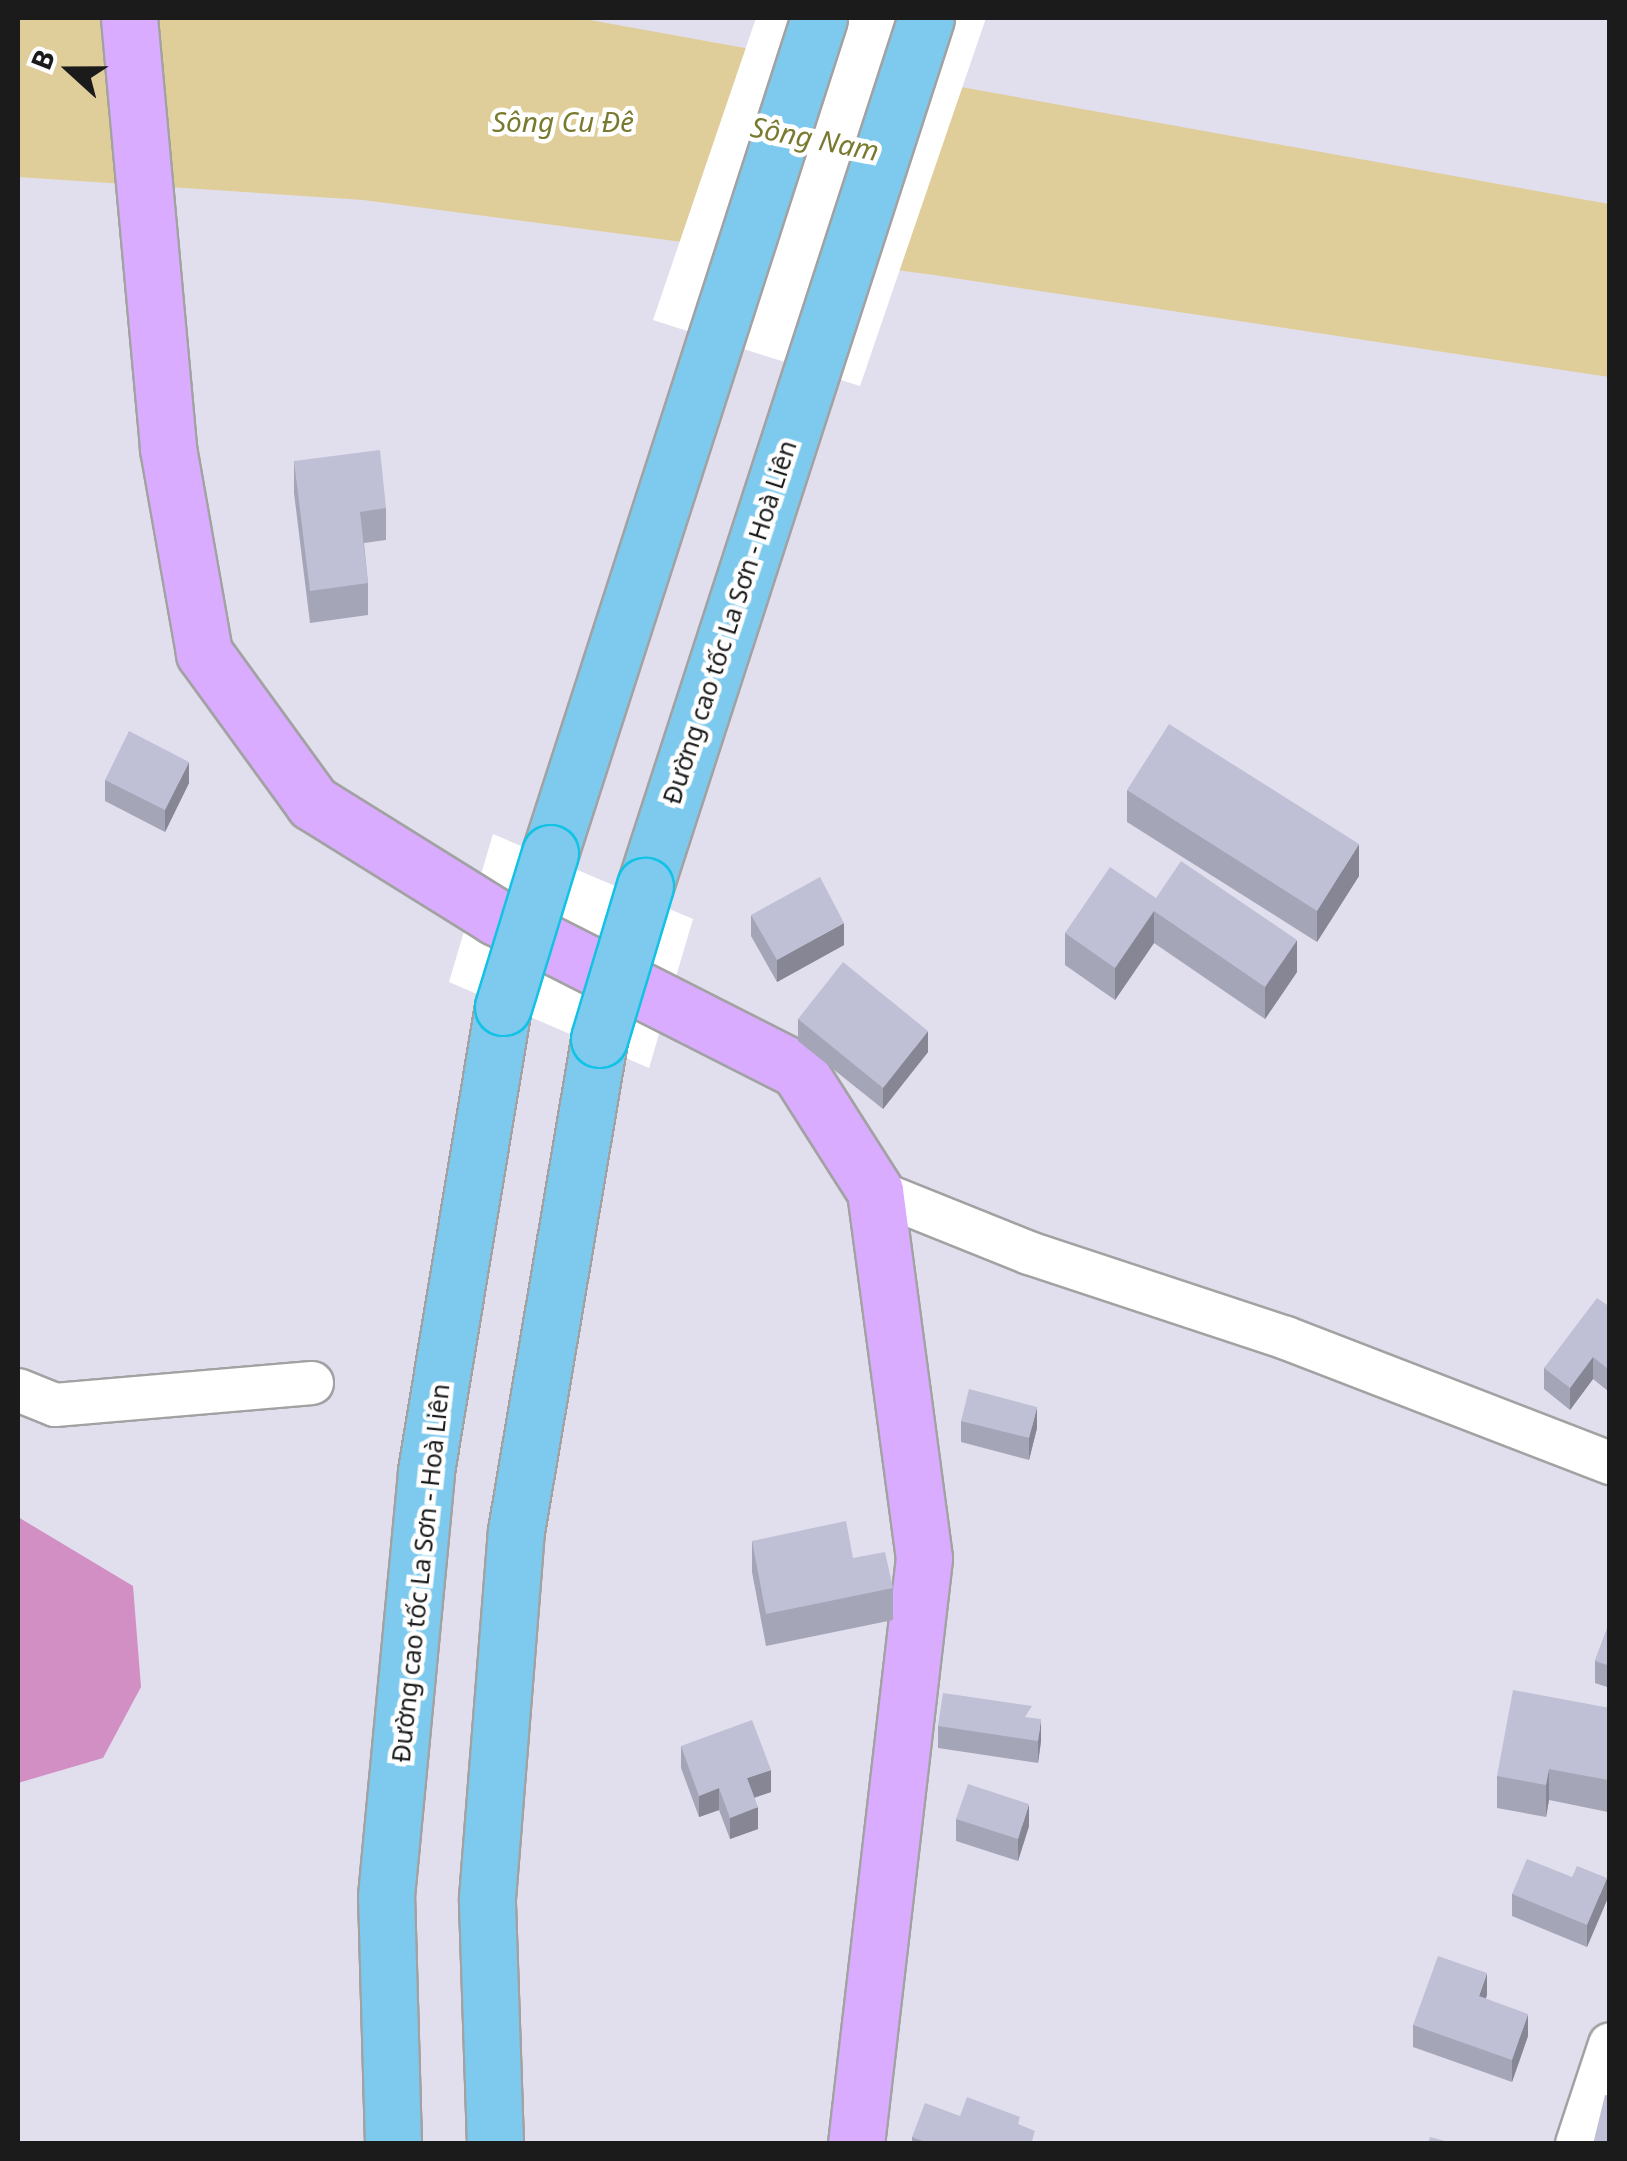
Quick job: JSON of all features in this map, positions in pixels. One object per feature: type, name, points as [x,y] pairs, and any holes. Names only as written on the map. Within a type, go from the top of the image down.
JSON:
[{"type":"highway","name":"Đường cao tốc La Sơn - Hoà Liên","points":[[394,2144],[386,1896],[424,1490],[504,1007],[716,327],[820,18]]},
{"type":"highway","name":"Đường cao tốc La Sơn - Hoà Liên","points":[[494,2144],[487,1898],[516,1532],[600,1039],[812,358],[926,18]]},
{"type":"main road","points":[[129,18],[168,448],[204,653],[313,803],[496,917],[798,1070],[875,1192],[924,1558],[856,2144]]},
{"type":"street","points":[[875,1192],[1029,1254],[1286,1338],[1610,1463]]},
{"type":"street","points":[[18,1390],[55,1405],[312,1383]]},
{"type":"street","points":[[1577,2144],[1610,2044]]},
{"type":"shaded area","points":[[18,1517],[133,1586],[141,1687],[103,1758],[18,1783]]},
{"type":"water","name":"Sông Cu Đê","points":[[18,18],[579,18],[1609,204],[1609,377],[934,275],[363,200],[18,177]]},
{"type":"pier","points":[[756,18],[986,18],[860,386],[653,320]]},
{"type":"pier","points":[[493,834],[693,919],[649,1068],[449,982]]},
{"type":"building","points":[[380,450],[386,508],[360,512],[368,583],[310,591],[294,461]]},
{"type":"building","points":[[1169,724],[1359,844],[1317,911],[1127,790]]},
{"type":"building","points":[[129,731],[189,762],[165,810],[105,780]]},
{"type":"building","points":[[1181,861],[1297,940],[1265,987],[1154,911],[1115,968],[1065,933],[1110,867],[1156,898]]},
{"type":"building","points":[[820,877],[844,923],[777,960],[751,915]]},
{"type":"building","points":[[843,962],[928,1031],[883,1088],[798,1019]]},
{"type":"building","points":[[1597,1298],[1610,1307],[1610,1367],[1593,1357],[1570,1388],[1544,1368]]},
{"type":"building","points":[[969,1389],[1037,1407],[1029,1438],[961,1421]]},
{"type":"building","points":[[846,1521],[853,1558],[885,1552],[893,1588],[766,1614],[752,1541]]},
{"type":"building","points":[[1610,1621],[1610,1666],[1595,1661]]},
{"type":"building","points":[[1513,1690],[1610,1708],[1608,1780],[1549,1769],[1546,1785],[1497,1776]]},
{"type":"building","points":[[943,1693],[1032,1706],[1025,1717],[1041,1719],[1038,1741],[938,1726]]},
{"type":"building","points":[[752,1720],[771,1770],[747,1778],[758,1807],[730,1818],[719,1788],[699,1796],[681,1746]]},
{"type":"building","points":[[968,1784],[1029,1804],[1018,1839],[956,1819]]},
{"type":"building","points":[[1527,1859],[1572,1877],[1577,1866],[1607,1878],[1587,1925],[1512,1894]]},
{"type":"building","points":[[1438,1956],[1487,1973],[1479,1996],[1528,2014],[1512,2060],[1413,2025]]},
{"type":"building","points":[[1605,2095],[1610,2096],[1610,2144],[1593,2144]]},
{"type":"building","points":[[967,2097],[1020,2117],[1018,2124],[1035,2131],[1031,2144],[931,2144],[912,2137],[925,2103],[960,2116]]},
{"type":"building","points":[[1430,2137],[1457,2144],[1428,2144]]},
{"type":"water label","name":"Sông Nam","points":[[815,138]]}]
